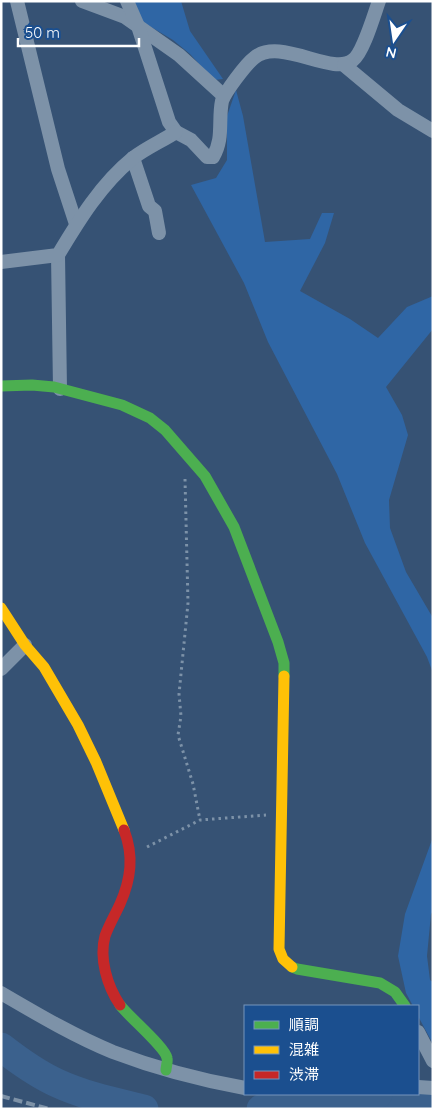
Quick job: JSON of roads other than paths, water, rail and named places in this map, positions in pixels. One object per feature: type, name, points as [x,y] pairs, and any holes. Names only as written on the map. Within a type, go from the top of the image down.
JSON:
[{"type":"street","points":[[16,1],[58,169],[76,224]]},
{"type":"street","points":[[82,1],[125,17],[179,56],[224,96]]},
{"type":"street","points":[[127,1],[138,26],[169,122],[176,132],[191,140],[207,157],[214,157],[218,149],[224,96],[254,57],[268,52],[284,51],[333,64],[344,65],[360,53],[379,1]]},
{"type":"street","points":[[344,65],[398,110],[433,131]]},
{"type":"street","points":[[60,389],[58,255],[76,224],[99,191],[134,158],[176,132]]},
{"type":"street","points":[[134,158],[149,206],[155,211],[159,233]]},
{"type":"street","points":[[1,262],[58,255]]},
{"type":"street","points":[[1,386],[32,385],[60,389],[122,405],[150,418],[165,430],[205,476],[234,526],[278,642],[284,664],[279,948],[281,958],[290,967],[297,969],[380,983],[391,987],[398,993],[404,1005]]},
{"type":"street","points":[[1,608],[25,645],[44,667],[82,732],[130,846],[129,873],[123,895],[105,937],[104,957],[106,975],[112,992],[122,1008],[163,1050],[167,1058],[166,1070]]},
{"type":"street","points":[[1,669],[25,645]]},
{"type":"street","points":[[1,993],[46,1020],[112,1051],[166,1070],[244,1088]]},
{"type":"street","points":[[419,1034],[433,1061]]},
{"type":"street","points":[[419,1087],[433,1088]]},
{"type":"waterway","points":[[1,1047],[42,1076],[68,1088],[144,1109]]},
{"type":"waterway","points":[[261,1109],[314,1100],[367,1095]]},
{"type":"waterway","points":[[388,1095],[433,1102]]},
{"type":"railway","points":[[1,1096],[49,1109]]}]
